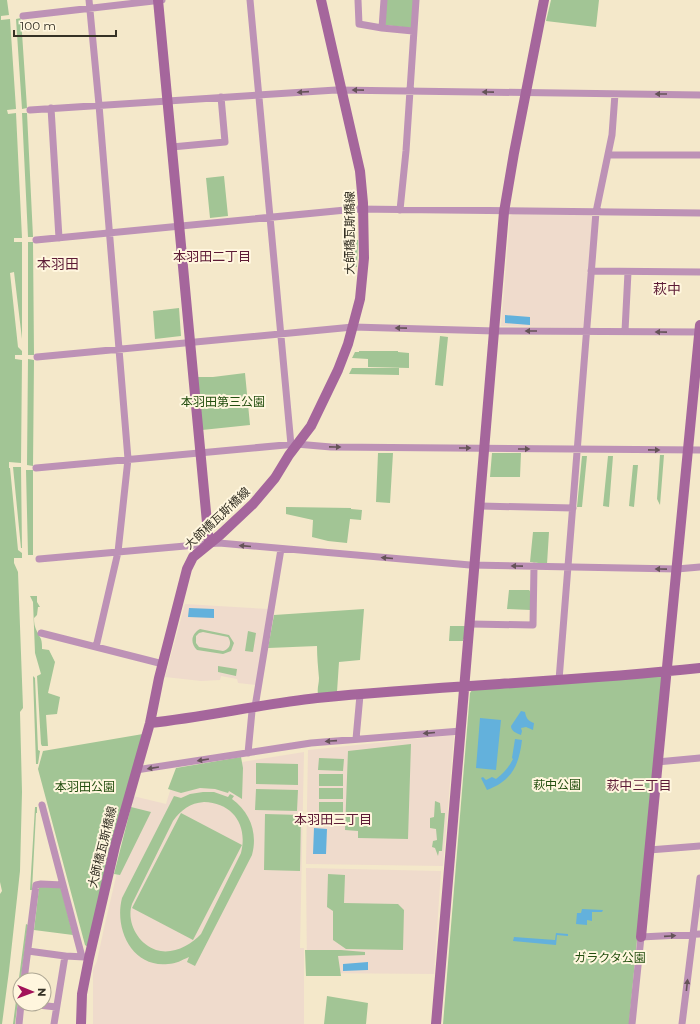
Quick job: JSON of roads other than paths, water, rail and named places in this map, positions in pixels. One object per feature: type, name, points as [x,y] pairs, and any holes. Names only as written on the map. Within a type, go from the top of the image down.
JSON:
[{"type":"street","points":[[89,0],[128,459],[118,552],[96,647]]},
{"type":"street","points":[[23,16],[159,0],[167,101],[209,544]]},
{"type":"street","points":[[250,0],[280,334],[294,444]]},
{"type":"street","name":"大師橋瓦斯橋線","points":[[81,1024],[82,994],[86,957],[115,846],[150,723],[187,569],[193,557],[253,504],[275,478],[294,444],[311,426],[338,370],[353,327],[362,286],[364,258],[363,209],[359,164],[321,0]]},
{"type":"street","points":[[358,0],[359,24],[413,31]]},
{"type":"street","points":[[382,28],[384,0]]},
{"type":"street","points":[[400,210],[416,0]]},
{"type":"street","points":[[436,1024],[471,624],[504,212],[544,0]]},
{"type":"street","points":[[30,110],[342,90],[700,95]]},
{"type":"street","points":[[559,680],[596,212],[612,135],[615,94]]},
{"type":"street","points":[[172,147],[225,142],[221,97]]},
{"type":"street","points":[[51,108],[59,238]]},
{"type":"street","points":[[608,155],[700,155]]},
{"type":"street","points":[[36,240],[363,209],[504,212],[700,213]]},
{"type":"street","points":[[591,271],[700,272]]},
{"type":"street","points":[[625,331],[628,272]]},
{"type":"street","points":[[37,357],[353,327],[495,331],[700,330],[632,1024]]},
{"type":"street","points":[[36,468],[294,444],[331,448],[700,450]]},
{"type":"street","points":[[480,506],[573,508]]},
{"type":"street","points":[[39,559],[219,543],[475,565],[677,569],[700,567]]},
{"type":"street","points":[[248,753],[252,712],[255,707],[281,549]]},
{"type":"street","points":[[471,624],[533,625],[534,566]]},
{"type":"street","points":[[41,633],[163,664]]},
{"type":"street","points":[[150,723],[316,698],[666,672],[700,668]]},
{"type":"street","points":[[356,739],[360,695]]},
{"type":"street","points":[[136,770],[311,743],[461,731]]},
{"type":"street","points":[[657,762],[700,758]]},
{"type":"street","points":[[28,951],[86,957],[63,885],[42,805]]},
{"type":"street","points":[[649,850],[700,846]]},
{"type":"street","points":[[682,1024],[696,934],[700,878]]},
{"type":"street","points":[[25,972],[36,885],[63,885]]},
{"type":"street","points":[[641,938],[696,934]]},
{"type":"street","points":[[54,1024],[65,956]]},
{"type":"street","points":[[52,1007],[56,1007]]},
{"type":"street","points":[[18,1024],[20,1012]]},
{"type":"water","points":[[505,315],[530,317],[530,325],[505,323]]},
{"type":"water","points":[[189,608],[214,609],[214,618],[188,617]]},
{"type":"water","points":[[521,711],[525,712],[528,719],[534,723],[533,730],[526,727],[521,728],[521,735],[513,731],[511,726]]},
{"type":"water","points":[[480,718],[501,720],[496,770],[476,768]]},
{"type":"water","points":[[515,739],[522,740],[519,757],[513,771],[503,782],[487,790],[481,778],[483,777],[486,780],[492,777],[496,779],[506,770],[513,759]]},
{"type":"water","points":[[314,828],[327,829],[326,854],[313,854]]},
{"type":"water","points":[[582,909],[603,910],[602,912],[592,912],[592,921],[587,920],[587,925],[576,924],[577,913],[581,913]]},
{"type":"water","points":[[556,933],[568,934],[568,936],[557,935],[556,945],[513,941],[514,937],[555,940]]},
{"type":"water","points":[[368,962],[368,970],[343,971],[343,964]]},
{"type":"district","name":"本羽田二丁目","points":[[212,256]]},
{"type":"district","name":"本羽田","points":[[58,264]]},
{"type":"district","name":"萩中","points":[[667,289]]},
{"type":"district","name":"萩中三丁目","points":[[639,785]]},
{"type":"district","name":"本羽田三丁目","points":[[333,819]]},
{"type":"park label","name":"本羽田第三公園","points":[[223,401]]},
{"type":"park label","name":"萩中公園","points":[[557,784]]},
{"type":"park label","name":"本羽田公園","points":[[85,786]]},
{"type":"park label","name":"ガラクタ公園","points":[[610,957]]}]
